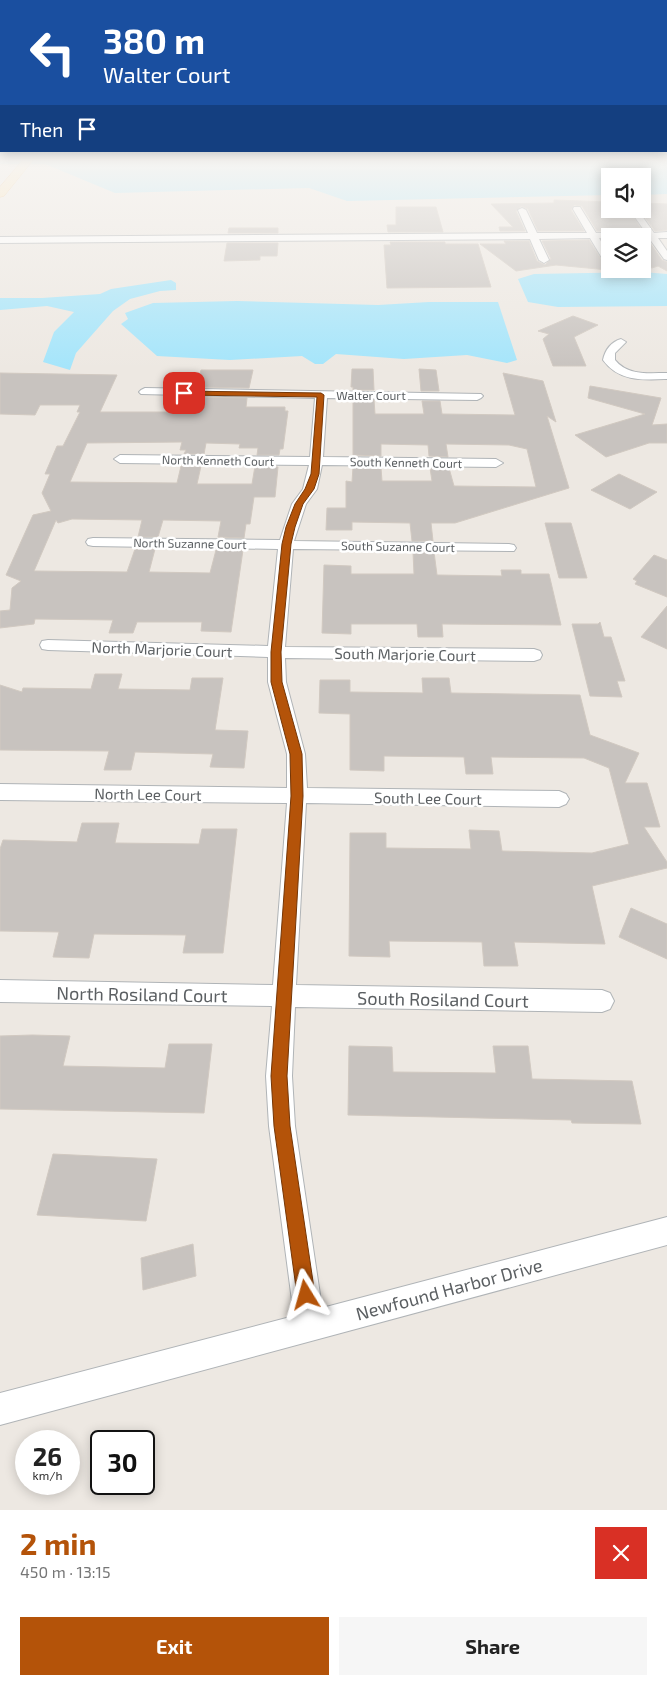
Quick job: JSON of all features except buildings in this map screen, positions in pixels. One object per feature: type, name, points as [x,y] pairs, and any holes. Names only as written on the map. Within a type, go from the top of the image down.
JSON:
[{"type":"street","points":[[531,229],[544,260]]},
{"type":"street","points":[[590,229],[601,249]]},
{"type":"street","points":[[648,229],[667,257]]},
{"type":"street","points":[[0,240],[667,234]]},
{"type":"street","points":[[621,342],[610,352],[609,360],[618,370],[628,375],[667,376]]},
{"type":"street","name":"Walter Court","points":[[146,392],[477,396]]},
{"type":"street","points":[[310,1326],[282,1126],[279,1076],[297,796],[296,754],[277,682],[276,652],[286,544],[299,504],[310,489],[315,474],[321,395]]},
{"type":"street","name":"North Kenneth Court","points":[[120,459],[317,462]]},
{"type":"street","name":"South Kenneth Court","points":[[317,462],[496,463]]},
{"type":"street","name":"North Suzanne Court","points":[[93,542],[286,544]]},
{"type":"street","name":"South Suzanne Court","points":[[286,544],[509,548]]},
{"type":"street","name":"North Marjorie Court","points":[[48,645],[276,652]]},
{"type":"street","name":"South Marjorie Court","points":[[276,652],[534,655]]},
{"type":"street","name":"North Lee Court","points":[[0,792],[297,796]]},
{"type":"street","name":"South Lee Court","points":[[297,796],[559,799]]},
{"type":"street","name":"North Rosiland Court","points":[[0,992],[284,996]]},
{"type":"street","name":"South Rosiland Court","points":[[284,996],[602,1001]]},
{"type":"street","name":"Newfound Harbor Drive","points":[[0,1409],[667,1231]]},
{"type":"water","points":[[601,273],[601,278],[651,278],[651,273],[667,274],[667,306],[558,307],[528,302],[518,279],[534,274]]},
{"type":"water","points":[[171,280],[176,283],[176,290],[160,291],[130,299],[113,311],[76,353],[70,370],[43,362],[54,332],[74,312],[47,306],[0,310],[0,298],[42,298],[100,294],[111,289]]},
{"type":"water","points":[[237,301],[378,305],[429,302],[498,302],[517,360],[507,363],[467,355],[404,359],[336,354],[323,364],[315,364],[302,356],[230,360],[157,356],[121,324],[128,319],[125,313],[153,303]]},
{"type":"route","points":[[184,393],[321,395],[315,474],[310,489],[299,504],[286,544],[276,652],[277,682],[296,754],[297,796],[279,1076],[282,1126],[306,1295]]}]
